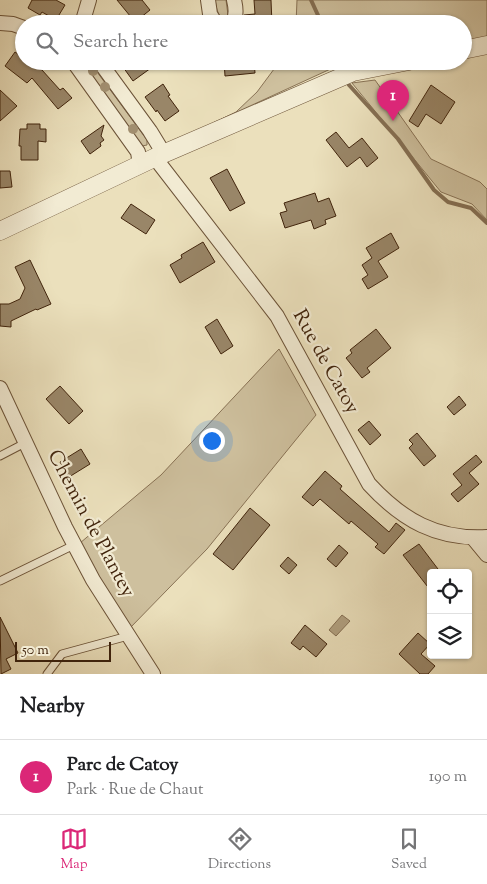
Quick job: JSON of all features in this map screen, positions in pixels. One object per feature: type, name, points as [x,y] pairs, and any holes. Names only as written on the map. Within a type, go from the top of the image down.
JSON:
[{"type":"street","points":[[85,15],[89,0]]},
{"type":"street","points":[[208,0],[211,15]]},
{"type":"street","points":[[234,0],[235,15]]},
{"type":"street","points":[[0,24],[15,25]]},
{"type":"street","points":[[472,48],[487,45]]},
{"type":"street","points":[[79,70],[138,152],[140,165]]},
{"type":"street","name":"Rue de Catoy","points":[[106,70],[150,131],[165,171],[277,316],[369,484],[386,502],[425,528],[450,535],[473,538],[487,537]]},
{"type":"street","points":[[0,231],[160,155],[353,72],[363,70]]},
{"type":"street","name":"Chemin de Plantey","points":[[0,388],[93,580],[153,674]]},
{"type":"street","points":[[473,538],[487,555]]},
{"type":"lane","points":[[0,456],[26,443]]},
{"type":"lane","points":[[0,581],[74,544]]},
{"type":"lane","points":[[47,674],[62,654],[128,636]]},
{"type":"shaded area","points":[[215,0],[226,0],[228,15],[219,15]]},
{"type":"shaded area","points":[[297,0],[487,0],[487,40],[472,42],[472,15],[296,15]]},
{"type":"shaded area","points":[[87,70],[96,70],[147,140],[147,145],[142,146]]},
{"type":"shaded area","points":[[273,70],[328,70],[213,123],[236,112],[257,92]]},
{"type":"shaded area","points":[[375,80],[431,159],[480,182],[487,189],[487,220],[472,204],[441,192],[352,83]]},
{"type":"shaded area","points":[[279,349],[316,415],[207,549],[129,629],[80,543],[161,475]]},
{"type":"shaded area","points":[[342,615],[350,621],[336,636],[329,630]]},
{"type":"building","points":[[32,0],[56,0],[65,5],[59,15],[47,15],[42,12],[40,15],[28,8]]},
{"type":"building","points":[[117,0],[142,0],[150,10],[144,15],[129,15]]},
{"type":"building","points":[[254,0],[271,0],[272,15],[244,15],[255,14]]},
{"type":"building","points":[[15,52],[15,70],[42,70],[60,90],[63,88],[72,98],[58,109],[32,78],[27,83],[5,66]]},
{"type":"building","points":[[125,70],[148,70],[133,81]]},
{"type":"building","points":[[225,70],[255,70],[255,73],[225,76]]},
{"type":"building","points":[[163,84],[170,95],[168,96],[179,111],[165,121],[145,97]]},
{"type":"building","points":[[431,85],[455,102],[441,124],[426,114],[418,127],[409,121]]},
{"type":"building","points":[[0,90],[17,106],[0,121]]},
{"type":"building","points":[[27,124],[40,124],[40,129],[46,129],[46,142],[38,141],[38,160],[21,160],[21,146],[19,146],[20,129],[27,129]]},
{"type":"building","points":[[104,125],[101,136],[104,140],[100,143],[101,146],[90,154],[81,141]]},
{"type":"building","points":[[336,132],[349,148],[362,138],[378,158],[367,167],[360,157],[347,167],[326,140]]},
{"type":"building","points":[[227,169],[245,203],[230,211],[210,178]]},
{"type":"building","points":[[0,171],[10,171],[12,187],[0,188]]},
{"type":"building","points":[[315,193],[318,202],[329,198],[336,216],[325,220],[326,224],[314,229],[311,220],[285,228],[280,213],[287,211],[284,203]]},
{"type":"building","points":[[131,204],[155,220],[146,234],[121,218]]},
{"type":"building","points":[[391,233],[399,248],[378,261],[388,277],[368,289],[362,279],[368,275],[362,265],[372,258],[366,248]]},
{"type":"building","points":[[203,242],[215,262],[180,283],[170,265],[182,258],[181,255]]},
{"type":"building","points":[[30,260],[51,304],[11,321],[11,327],[0,326],[0,304],[9,304],[20,299],[25,288],[15,267]]},
{"type":"building","points":[[217,319],[233,346],[221,354],[205,327]]},
{"type":"building","points":[[376,329],[391,348],[367,368],[370,372],[362,378],[346,358],[352,353],[350,350]]},
{"type":"building","points":[[60,386],[83,411],[69,424],[46,399]]},
{"type":"building","points":[[459,396],[466,405],[454,415],[447,407]]},
{"type":"building","points":[[369,421],[381,435],[370,445],[358,430]]},
{"type":"building","points":[[417,433],[436,456],[424,466],[409,448],[413,444],[409,440]]},
{"type":"building","points":[[81,449],[90,464],[69,477],[60,462]]},
{"type":"building","points":[[476,455],[482,462],[469,473],[479,484],[458,502],[451,494],[462,485],[453,474]]},
{"type":"building","points":[[325,471],[342,486],[340,489],[389,532],[396,523],[405,530],[384,554],[375,547],[378,544],[351,521],[349,524],[320,499],[313,506],[302,497]]},
{"type":"building","points":[[250,508],[270,525],[233,570],[213,554]]},
{"type":"building","points":[[419,544],[438,569],[427,569],[427,586],[403,555]]},
{"type":"building","points":[[339,545],[348,553],[336,567],[327,559]]},
{"type":"building","points":[[288,557],[297,565],[289,574],[280,566]]},
{"type":"building","points":[[0,617],[18,653],[6,659],[11,669],[1,674]]},
{"type":"building","points":[[305,625],[327,644],[316,657],[303,646],[300,650],[291,643]]},
{"type":"building","points":[[418,633],[427,641],[427,647],[421,654],[435,666],[428,674],[420,674],[399,654]]},
{"type":"waterway","points":[[311,0],[318,15]]},
{"type":"waterway","points":[[349,85],[398,139],[434,190],[448,202],[471,208],[487,223]]},
{"type":"place","name":"Parc de Catoy","points":[[393,121]]}]
